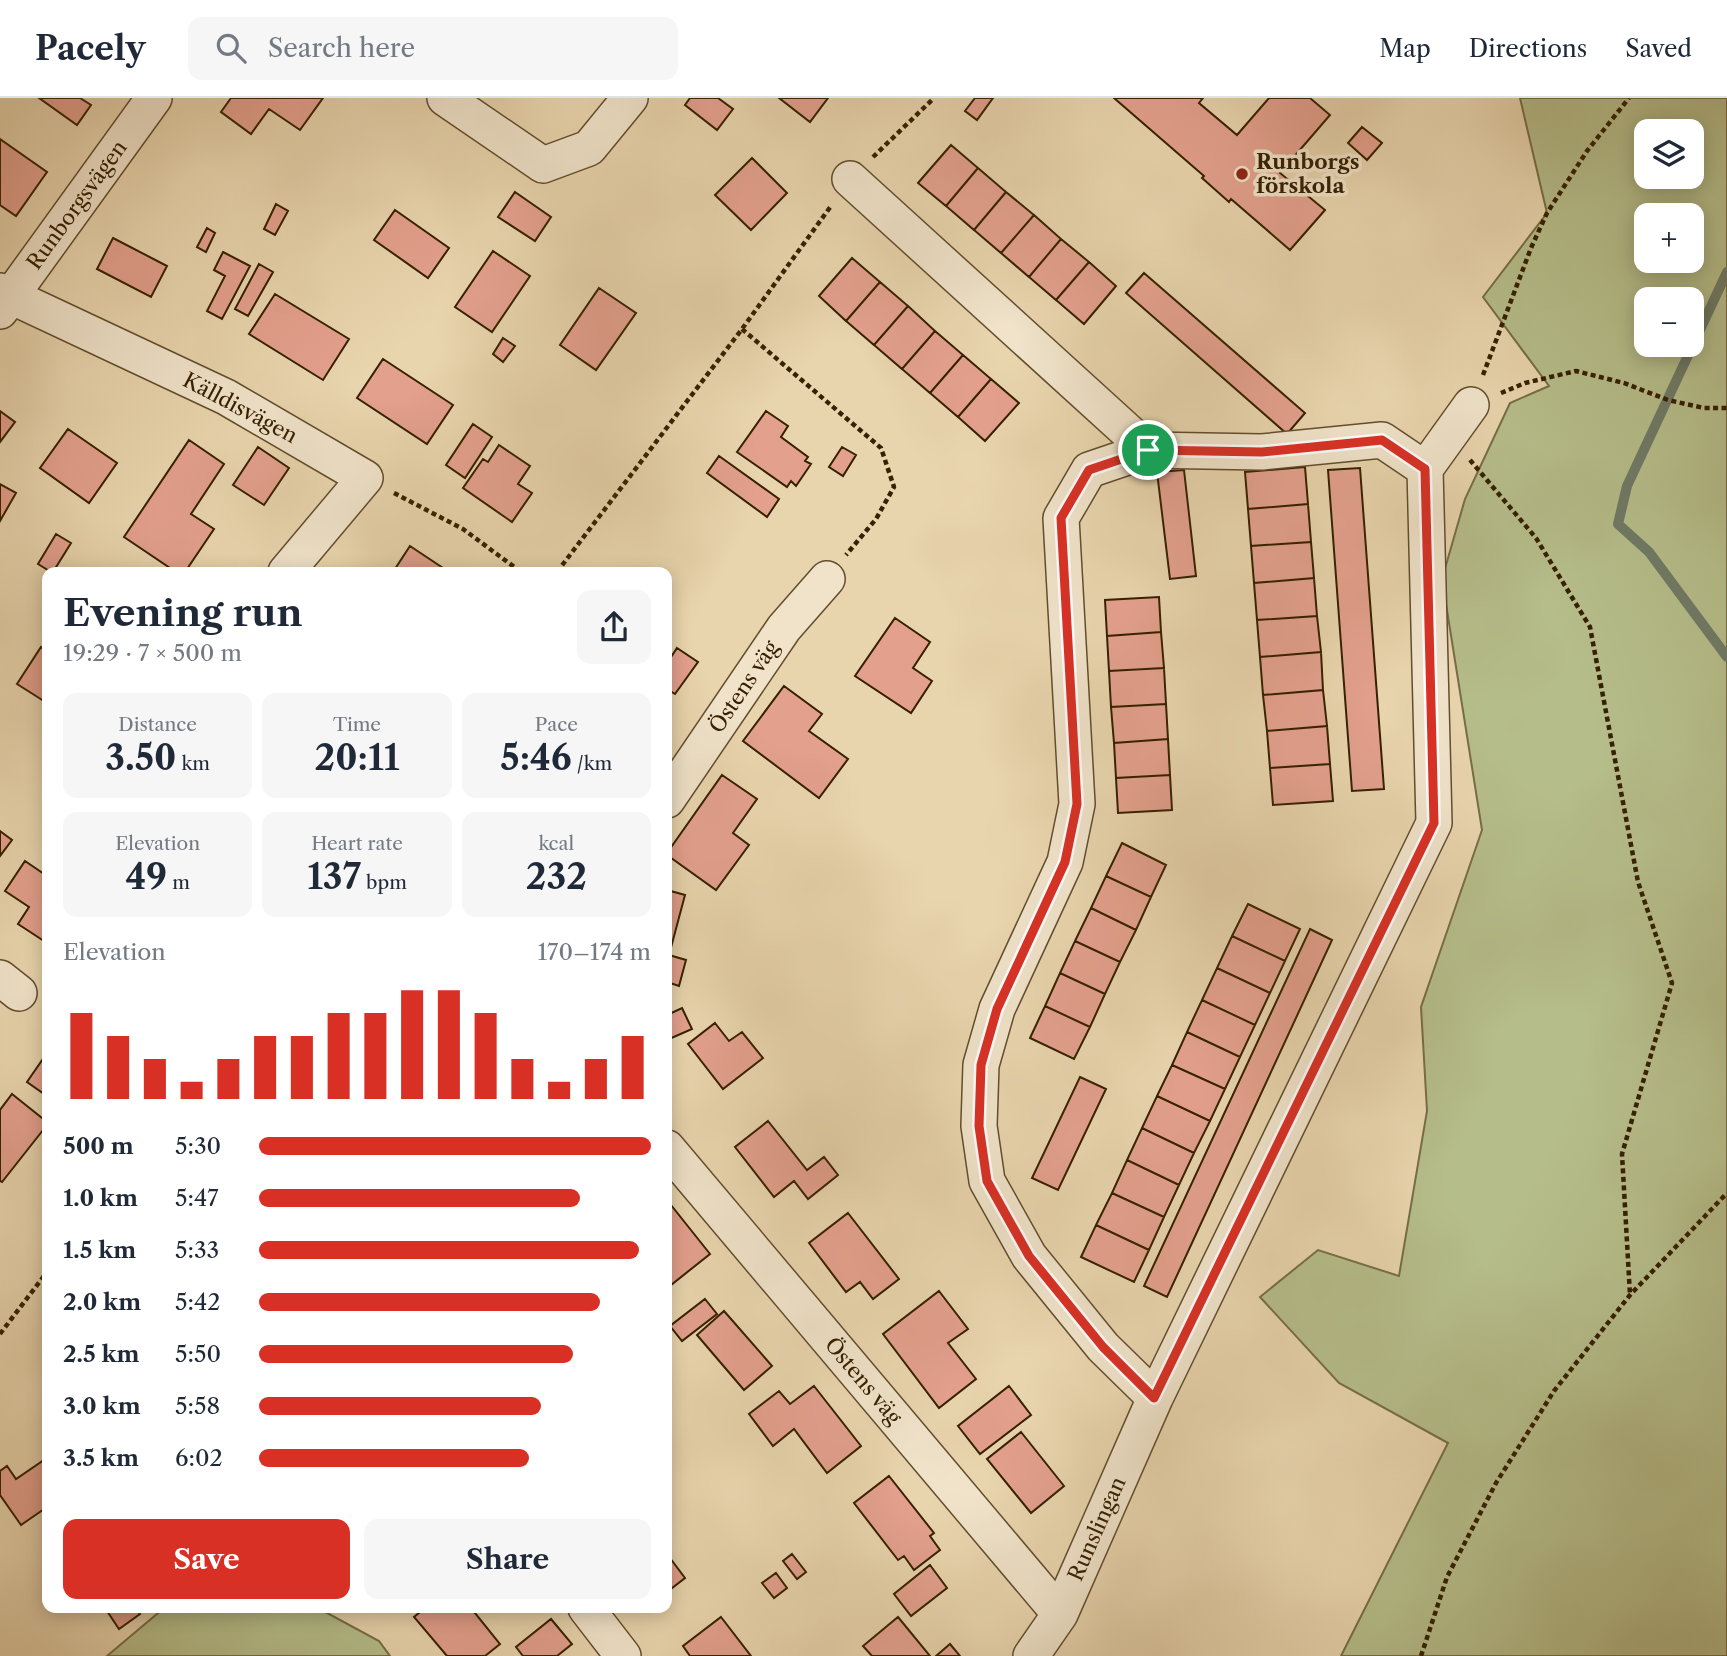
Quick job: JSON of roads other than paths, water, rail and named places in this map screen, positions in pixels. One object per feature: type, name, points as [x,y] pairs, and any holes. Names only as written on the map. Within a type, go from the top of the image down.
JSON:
[{"type":"street","name":"Runborgsvägen","points":[[4,300],[154,98]]},
{"type":"street","points":[[445,98],[543,164],[589,148],[630,98]]},
{"type":"street","points":[[850,179],[1148,450]]},
{"type":"street","name":"Källdisvägen","points":[[4,300],[226,397],[365,478],[290,567]]},
{"type":"street","points":[[1154,1398],[1103,1347],[1029,1256],[987,1181],[979,1126],[981,1065],[997,1009],[1065,862],[1077,804],[1061,518],[1089,470],[1148,450],[1262,452],[1382,440],[1425,469],[1471,405]]},
{"type":"street","name":"Runslingan","points":[[1031,1656],[1060,1614],[1154,1398],[1434,823],[1425,469]]},
{"type":"street","name":"Östens väg","points":[[672,793],[784,628],[827,579]]},
{"type":"street","name":"Östens väg","points":[[672,1154],[1060,1614]]},
{"type":"street","points":[[590,1613],[623,1656]]},
{"type":"waterway","points":[[1727,272],[1627,486],[1618,524],[1649,552],[1727,657]]},
{"type":"place","name":"Runborgs förskola","points":[[1242,174]]}]
